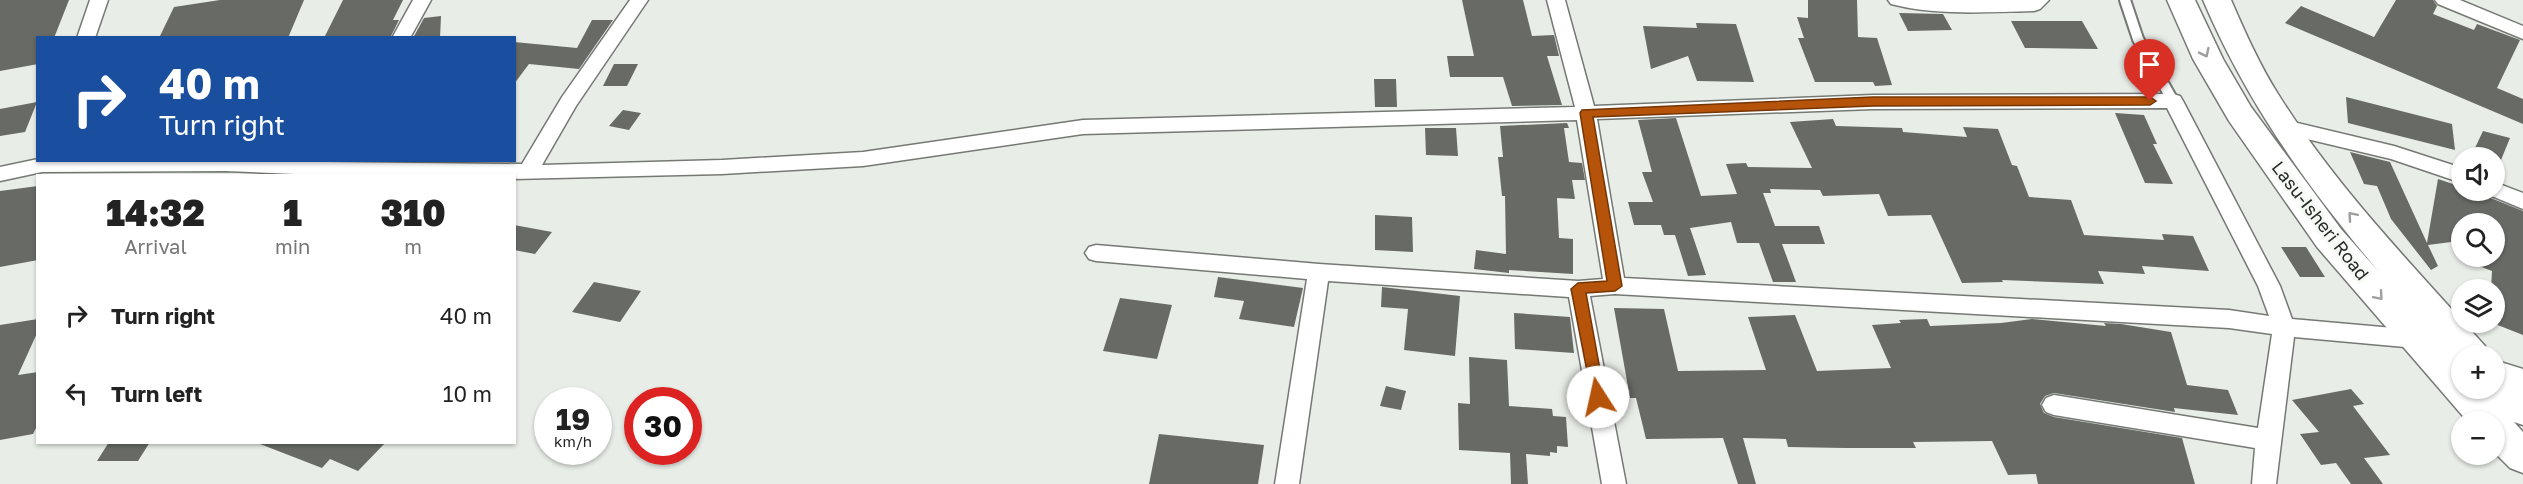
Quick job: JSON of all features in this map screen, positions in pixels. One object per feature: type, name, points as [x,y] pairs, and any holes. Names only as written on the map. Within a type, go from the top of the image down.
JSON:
[{"type":"main road","name":"Lasu-Isheri Road","points":[[2181,0],[2208,59],[2240,114],[2329,238],[2481,411]]},
{"type":"main road","name":"Lasu-Isheri Road","points":[[2217,0],[2260,90],[2315,173],[2463,345]]},
{"type":"main road","points":[[2505,391],[2523,410]]},
{"type":"main road","points":[[2505,438],[2523,458]]},
{"type":"street","points":[[87,36],[99,0]]},
{"type":"street","points":[[402,36],[422,0]]},
{"type":"street","points":[[528,171],[570,102],[639,0]]},
{"type":"street","points":[[1556,0],[1586,113],[1615,286]]},
{"type":"street","points":[[1897,0],[1914,4],[2015,6],[2034,5],[2040,0]]},
{"type":"street","points":[[2444,0],[2523,33]]},
{"type":"street","points":[[0,174],[43,163],[322,164],[573,172],[710,168],[863,159],[1083,127],[1586,113],[1873,102],[2173,101],[2269,286],[2284,327],[2264,484]]},
{"type":"street","points":[[2285,127],[2394,153],[2451,172]]},
{"type":"street","points":[[2505,194],[2523,201]]},
{"type":"street","points":[[1096,254],[1319,272],[1578,289],[1615,286],[2229,318],[2284,327],[2416,339]]},
{"type":"street","points":[[1287,484],[1319,272]]},
{"type":"street","points":[[1578,289],[1614,484]]},
{"type":"street","points":[[2505,372],[2523,378]]},
{"type":"street","points":[[2054,405],[2268,440]]},
{"type":"lane","points":[[2126,0],[2127,14],[2133,28],[2173,101]]},
{"type":"building","points":[[0,0],[69,0],[55,36],[36,36],[36,64],[0,71]]},
{"type":"building","points":[[220,0],[304,0],[289,36],[160,36],[174,7]]},
{"type":"building","points":[[343,0],[403,0],[393,20],[399,20],[391,36],[325,36]]},
{"type":"building","points":[[1462,0],[1523,0],[1532,36],[1554,35],[1559,56],[1547,56],[1562,105],[1512,106],[1503,77],[1450,77],[1447,56],[1474,56]]},
{"type":"building","points":[[1808,0],[1857,0],[1858,37],[1877,38],[1892,85],[1875,86],[1873,82],[1815,82],[1798,38],[1804,38],[1797,17],[1808,18]]},
{"type":"building","points":[[2396,0],[2433,0],[2437,6],[2433,14],[2474,30],[2477,24],[2520,40],[2497,88],[2523,99],[2523,124],[2285,23],[2301,6],[2374,37]]},
{"type":"building","points":[[1899,13],[1943,14],[1952,30],[1908,31]]},
{"type":"building","points":[[441,16],[440,36],[414,36],[424,18]]},
{"type":"building","points":[[592,20],[613,20],[579,69],[529,64],[516,81],[516,42],[577,48]]},
{"type":"building","points":[[2011,21],[2082,21],[2098,49],[2025,48]]},
{"type":"building","points":[[1696,23],[1736,24],[1754,82],[1697,81],[1688,56],[1651,69],[1643,26],[1697,28]]},
{"type":"building","points":[[614,64],[638,64],[627,86],[603,86]]},
{"type":"building","points":[[1374,79],[1396,79],[1397,107],[1375,107]]},
{"type":"building","points":[[2346,97],[2452,124],[2455,147],[2451,149],[2348,123]]},
{"type":"building","points":[[36,102],[25,132],[0,136],[0,109]]},
{"type":"building","points":[[623,110],[641,113],[629,130],[609,126]]},
{"type":"building","points":[[2115,113],[2144,115],[2157,144],[2153,144],[2173,184],[2145,183]]},
{"type":"building","points":[[1676,118],[1701,196],[1737,194],[1726,164],[1746,163],[1748,167],[1812,168],[1790,122],[1833,119],[1836,126],[1902,128],[1903,132],[1967,137],[1963,127],[1998,129],[2012,165],[2017,166],[2029,197],[2071,200],[2084,235],[2164,240],[2162,234],[2193,236],[2209,271],[2142,266],[2145,274],[2098,271],[2104,284],[2002,280],[2003,282],[1962,283],[1931,215],[1888,216],[1879,194],[1823,196],[1820,190],[1770,189],[1771,193],[1763,193],[1775,226],[1819,226],[1825,244],[1782,244],[1796,282],[1773,282],[1759,243],[1737,243],[1731,222],[1690,228],[1706,275],[1688,276],[1675,235],[1664,235],[1661,225],[1634,225],[1628,202],[1653,202],[1642,172],[1652,172],[1638,120]]},
{"type":"building","points":[[1567,123],[1569,128],[1564,128],[1569,162],[1582,163],[1585,180],[1572,180],[1575,199],[1557,198],[1559,238],[1573,239],[1573,274],[1509,270],[1509,273],[1474,269],[1476,250],[1506,254],[1505,196],[1502,196],[1498,157],[1503,157],[1500,126]]},
{"type":"building","points":[[1425,128],[1456,128],[1458,156],[1426,155]]},
{"type":"building","points":[[2483,131],[2510,138],[2505,150],[2505,147],[2475,147]]},
{"type":"building","points":[[2350,152],[2390,162],[2427,243],[2438,179],[2451,183],[2451,201],[2498,201],[2523,211],[2523,335],[2505,328],[2505,279],[2492,279],[2492,271],[2482,267],[2505,267],[2505,213],[2451,213],[2451,242],[2428,245],[2438,266],[2431,270],[2391,219],[2377,186],[2364,184]]},
{"type":"building","points":[[36,186],[36,260],[0,267],[0,191]]},
{"type":"building","points":[[1375,215],[1412,217],[1413,252],[1375,250]]},
{"type":"building","points":[[516,225],[552,232],[535,254],[516,250]]},
{"type":"building","points":[[2281,247],[2306,247],[2325,277],[2300,277]]},
{"type":"building","points":[[1218,277],[1303,288],[1294,327],[1239,319],[1244,301],[1214,297]]},
{"type":"building","points":[[594,282],[641,291],[620,322],[572,312]]},
{"type":"building","points":[[1382,287],[1460,296],[1455,356],[1404,350],[1408,309],[1381,307]]},
{"type":"building","points":[[1120,298],[1172,305],[1157,359],[1103,351]]},
{"type":"building","points":[[1614,308],[1664,309],[1678,371],[1766,370],[1748,317],[1795,315],[1817,371],[1891,368],[1872,325],[1901,323],[1899,320],[1927,319],[1930,326],[2001,323],[2032,319],[2106,326],[2104,323],[2121,324],[2171,332],[2187,385],[2228,390],[2238,415],[2174,408],[2175,412],[2054,393],[2045,396],[2040,404],[2044,413],[2054,417],[2182,438],[2195,484],[2038,484],[2036,474],[2008,475],[1992,441],[1913,442],[1916,448],[1845,448],[1788,447],[1786,439],[1743,438],[1756,484],[1738,484],[1723,438],[1646,439],[1636,398],[1630,398]]},
{"type":"building","points":[[1514,313],[1570,317],[1574,353],[1515,349]]},
{"type":"building","points":[[36,319],[36,335],[18,375],[36,372],[36,428],[33,434],[0,440],[0,325]]},
{"type":"building","points":[[1469,357],[1507,360],[1509,406],[1552,409],[1553,416],[1566,417],[1568,447],[1557,446],[1557,453],[1550,452],[1550,456],[1526,454],[1528,484],[1511,484],[1510,453],[1459,450],[1458,403],[1470,404]]},
{"type":"building","points":[[1386,386],[1406,391],[1401,410],[1380,406]]},
{"type":"building","points":[[2351,389],[2364,404],[2353,406],[2390,455],[2364,458],[2383,484],[2351,484],[2336,463],[2321,465],[2300,434],[2319,432],[2292,400]]},
{"type":"building","points":[[1159,434],[1264,445],[1258,484],[1149,484]]},
{"type":"building","points":[[108,444],[149,444],[138,461],[97,461]]},
{"type":"building","points":[[260,444],[384,444],[358,471],[330,459],[322,468]]},
{"type":"route","points":[[1598,397],[1578,289],[1615,286],[1586,113],[1873,102],[2150,101]]}]
